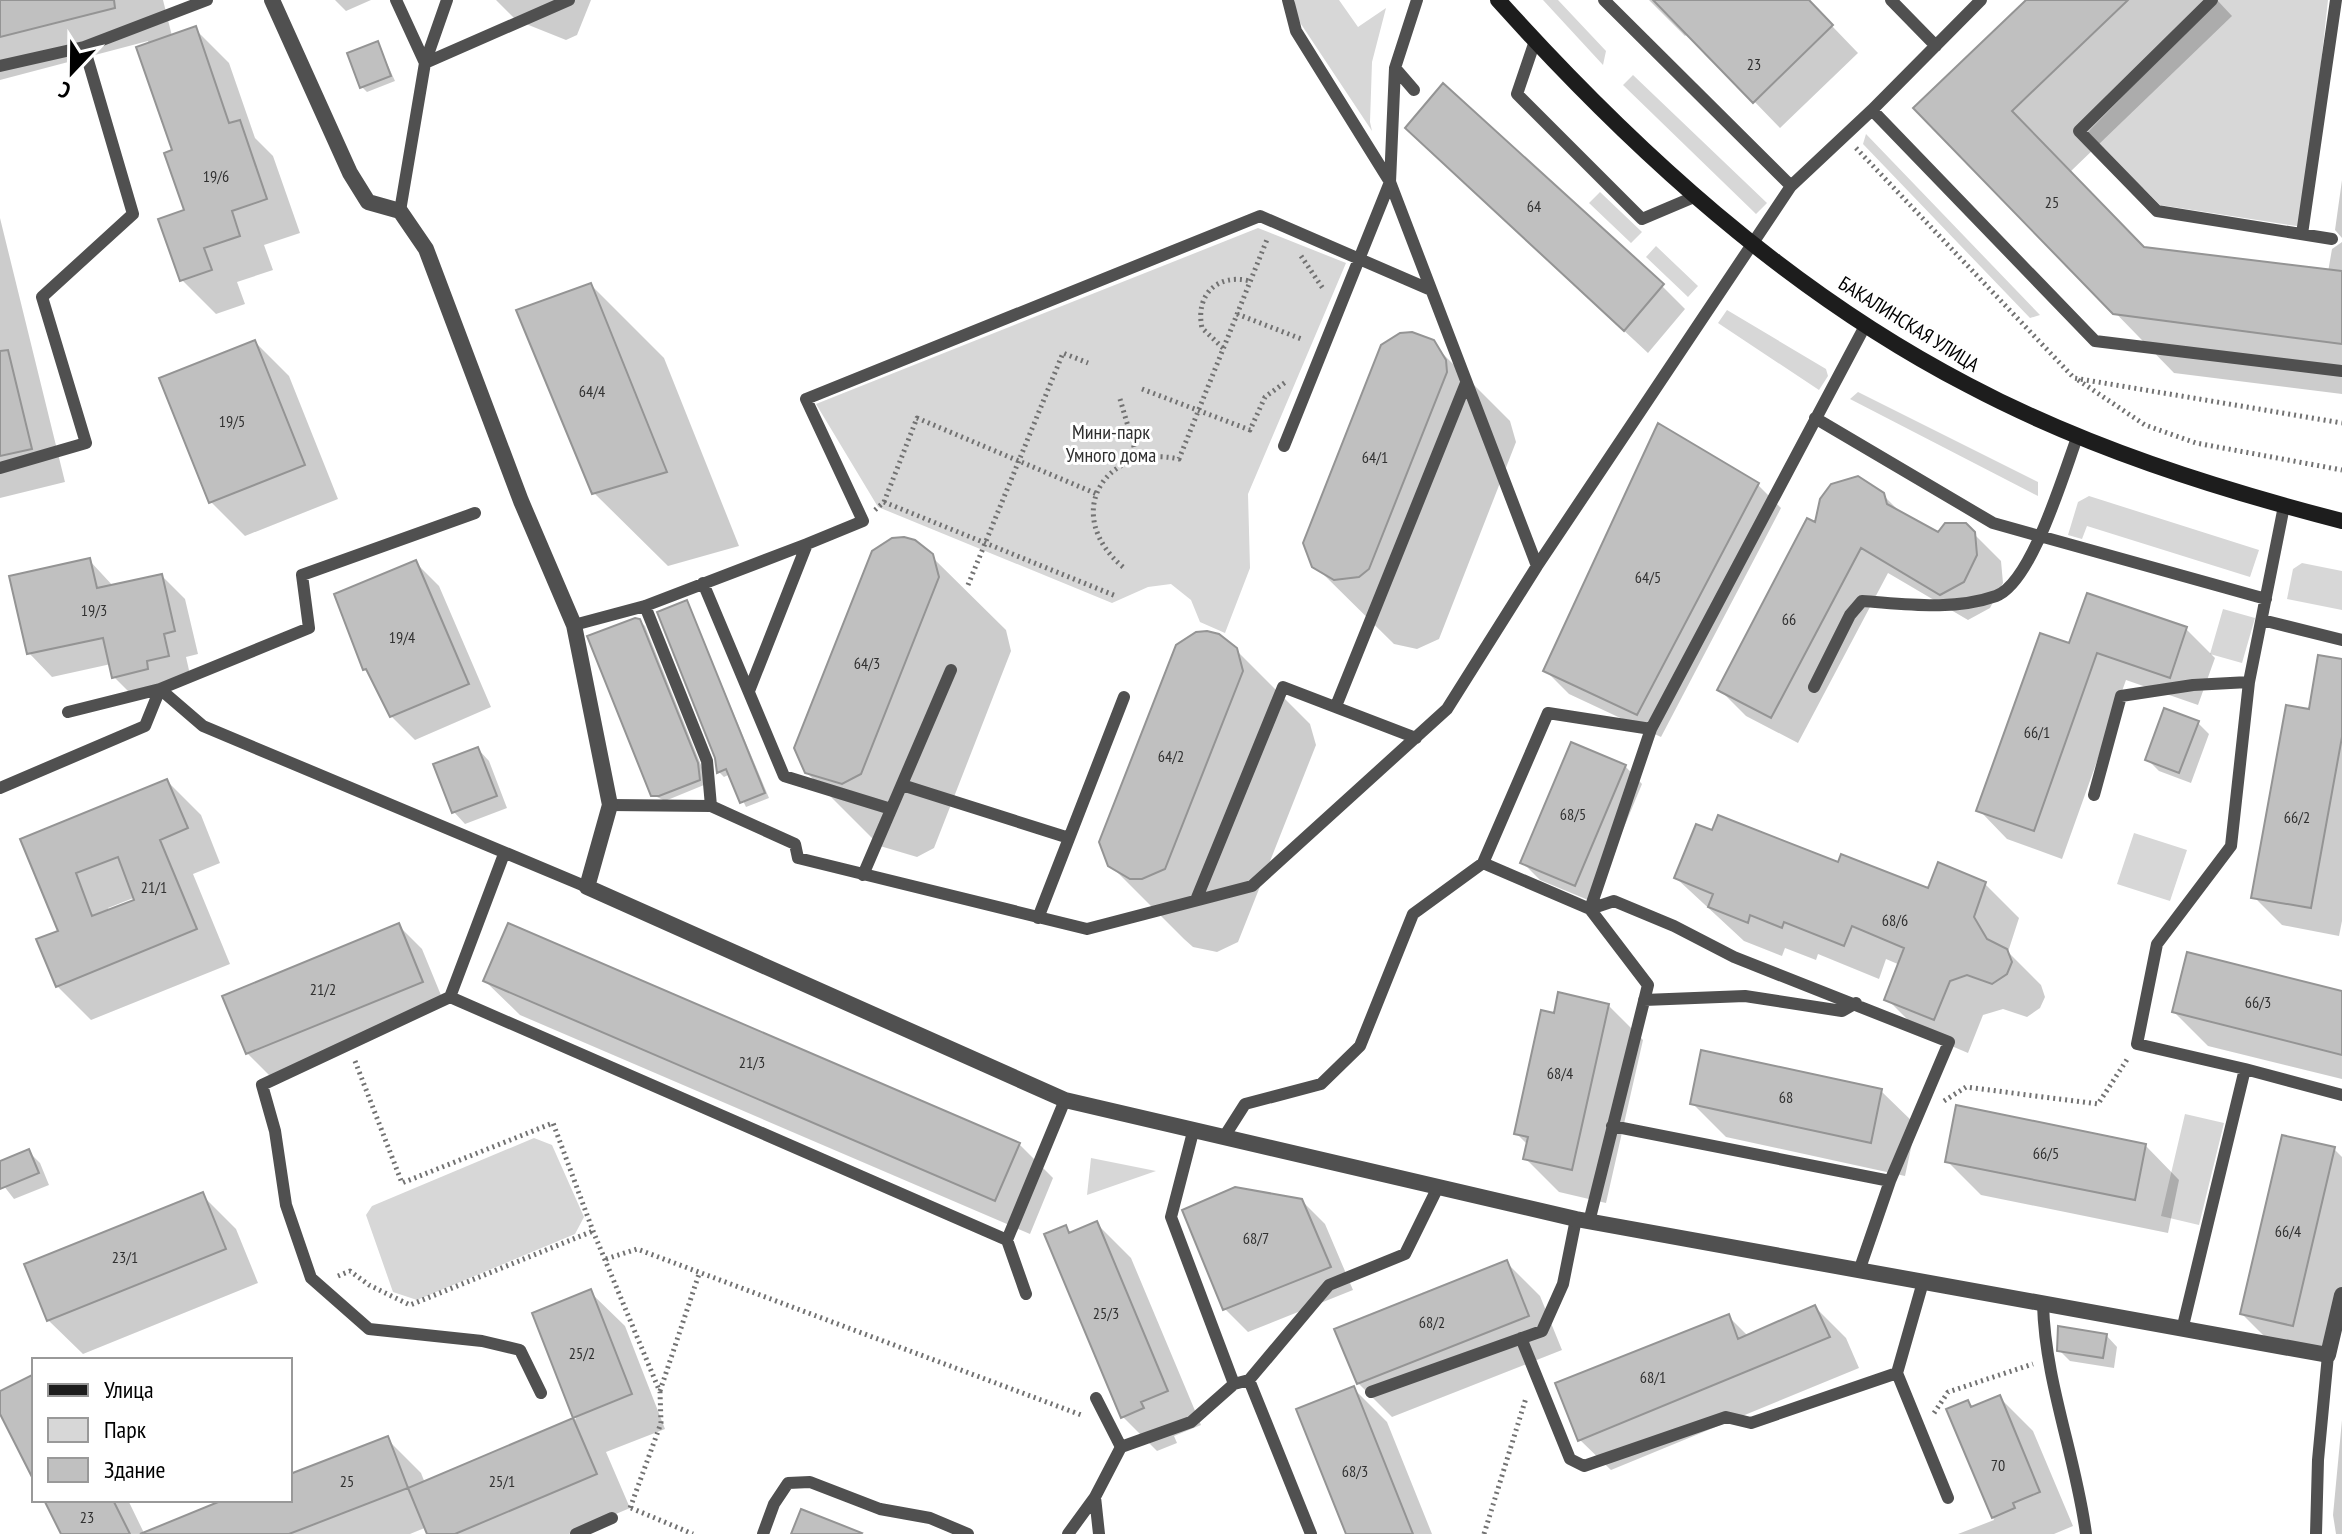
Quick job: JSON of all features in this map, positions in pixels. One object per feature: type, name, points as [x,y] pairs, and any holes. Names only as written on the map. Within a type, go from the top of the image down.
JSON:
[{"type":"main road","name":"БАКАЛИНСКАЯ УЛИЦА","points":[[1498,0],[1535,41],[1694,197],[1865,326],[1968,386],[2078,435],[2175,473],[2342,521]]},
{"type":"street","points":[[272,0],[356,183],[368,202],[400,211],[426,249],[521,501],[574,625],[610,805],[587,887],[1065,1100],[1437,1189],[1582,1221],[2328,1355],[2342,1295]]},
{"type":"lane","points":[[0,66],[84,47],[207,0]]},
{"type":"lane","points":[[396,0],[425,63]]},
{"type":"lane","points":[[400,211],[425,63],[447,0]]},
{"type":"lane","points":[[425,63],[569,0]]},
{"type":"lane","points":[[1288,0],[1296,31],[1390,182],[1537,566]]},
{"type":"lane","points":[[1284,446],[1390,182],[1395,68],[1417,0]]},
{"type":"lane","points":[[1604,0],[1791,186]]},
{"type":"lane","points":[[1891,0],[1936,46]]},
{"type":"lane","points":[[610,805],[711,806],[795,844],[798,858],[1087,929],[1252,886],[1447,709],[1537,566],[1791,186],[1981,0]]},
{"type":"lane","points":[[2212,0],[2079,131],[2157,211],[2332,239]]},
{"type":"lane","points":[[2302,234],[2336,0]]},
{"type":"lane","points":[[1535,41],[1517,94],[1642,219],[1694,197]]},
{"type":"lane","points":[[0,468],[86,443],[42,297],[133,214],[84,47]]},
{"type":"lane","points":[[1395,68],[1414,90]]},
{"type":"lane","points":[[1872,110],[2095,341],[2342,371]]},
{"type":"lane","points":[[574,625],[645,606],[863,521],[806,399],[1260,216],[1431,290]]},
{"type":"lane","points":[[1590,909],[1651,729],[1865,326]]},
{"type":"lane","points":[[1336,706],[1466,383]]},
{"type":"lane","points":[[1815,418],[1993,523],[2266,599]]},
{"type":"lane","points":[[1814,687],[1850,615],[1862,601],[1954,605],[1999,595],[2026,566],[2078,435]]},
{"type":"lane","points":[[2284,506],[2249,682],[2231,846],[2157,944],[2137,1044],[2342,1095]]},
{"type":"lane","points":[[68,712],[160,689],[309,628],[302,575],[475,513]]},
{"type":"lane","points":[[749,691],[807,544]]},
{"type":"lane","points":[[703,583],[784,776],[891,809]]},
{"type":"lane","points":[[645,606],[707,761],[711,806]]},
{"type":"lane","points":[[2262,620],[2342,640]]},
{"type":"lane","points":[[863,875],[951,670]]},
{"type":"lane","points":[[2094,795],[2121,696],[2193,685],[2249,682]]},
{"type":"lane","points":[[1196,900],[1283,687],[1416,738]]},
{"type":"lane","points":[[0,788],[145,726],[160,689]]},
{"type":"lane","points":[[160,689],[203,726],[587,887]]},
{"type":"lane","points":[[1038,918],[1124,697]]},
{"type":"lane","points":[[1224,1137],[1245,1104],[1321,1084],[1360,1046],[1413,914],[1483,863],[1548,713],[1651,729]]},
{"type":"lane","points":[[902,785],[1069,838]]},
{"type":"lane","points":[[504,854],[450,997],[262,1085],[275,1131],[286,1205],[311,1278],[369,1329],[482,1341],[520,1350],[541,1393]]},
{"type":"lane","points":[[1371,1392],[1542,1331],[1563,1284],[1612,1126],[1648,985],[1590,909],[1483,863]]},
{"type":"lane","points":[[1590,909],[1614,901],[1674,926],[1734,957],[1949,1042],[1890,1181],[1859,1271]]},
{"type":"lane","points":[[1644,1000],[1745,996],[1842,1011],[1856,1003]]},
{"type":"lane","points":[[450,997],[1007,1240]]},
{"type":"lane","points":[[2182,1330],[2245,1069]]},
{"type":"lane","points":[[1026,1294],[1007,1240],[1065,1100]]},
{"type":"lane","points":[[1612,1126],[1890,1181]]},
{"type":"lane","points":[[1193,1132],[1171,1217],[1234,1384]]},
{"type":"lane","points":[[1068,1534],[1095,1497],[1121,1447],[1191,1422],[1234,1384],[1249,1380],[1329,1285],[1405,1254],[1437,1189]]},
{"type":"lane","points":[[1923,1282],[1897,1373],[1948,1498]]},
{"type":"lane","points":[[2043,1304],[2049,1359],[2081,1494],[2086,1534]]},
{"type":"lane","points":[[1521,1338],[1570,1459],[1584,1466],[1726,1417],[1751,1423],[1897,1373]]},
{"type":"lane","points":[[2316,1534],[2318,1460],[2328,1355]]},
{"type":"lane","points":[[1249,1380],[1311,1534]]},
{"type":"lane","points":[[1096,1398],[1121,1447]]},
{"type":"lane","points":[[763,1534],[774,1504],[788,1483],[810,1482],[880,1509],[930,1518],[968,1534]]},
{"type":"lane","points":[[1095,1497],[1099,1534]]},
{"type":"lane","points":[[576,1534],[612,1518]]},
{"type":"path","points":[[1123,567],[1107,554],[1096,535],[1093,515],[1097,494],[1106,477],[1120,465],[1137,457],[1156,454],[1179,459],[1273,224]]},
{"type":"path","points":[[1298,252],[1325,288],[1320,301]]},
{"type":"path","points":[[1223,348],[1202,328],[1201,304],[1215,285],[1226,279],[1250,281]]},
{"type":"path","points":[[1237,314],[1304,340]]},
{"type":"path","points":[[1300,351],[1310,327]]},
{"type":"path","points":[[968,585],[1063,353],[1088,363]]},
{"type":"path","points":[[1142,389],[1250,430],[1265,397],[1285,386],[1290,374]]},
{"type":"path","points":[[2074,378],[2145,425],[2196,443],[2342,470]]},
{"type":"path","points":[[1120,399],[1137,457]]},
{"type":"path","points":[[863,521],[884,502],[917,418],[1097,494]]},
{"type":"path","points":[[884,502],[1116,596]]},
{"type":"path","points":[[1916,1118],[1966,1087],[2098,1104],[2137,1044]]},
{"type":"path","points":[[349,1046],[402,1183],[553,1123],[593,1231],[660,1392]]},
{"type":"path","points":[[319,1285],[350,1271],[369,1285],[410,1305],[593,1231]]},
{"type":"path","points":[[606,1259],[637,1249],[1111,1426]]},
{"type":"path","points":[[612,1518],[625,1517],[631,1508],[661,1423],[660,1392],[699,1274]]},
{"type":"path","points":[[1921,1432],[1948,1392],[2049,1359]]},
{"type":"path","points":[[1484,1534],[1534,1370]]},
{"type":"path","points":[[631,1508],[693,1534]]},
{"type":"green space","points":[[1295,0],[1339,0],[1358,27],[1386,8],[1372,62],[1372,131],[1295,15]]},
{"type":"green space","points":[[1543,0],[1558,0],[1606,51],[1603,65]]},
{"type":"green space","points":[[2218,0],[2328,0],[2303,227],[2160,205],[2088,132]]},
{"type":"green space","points":[[1633,75],[1767,203],[1756,214],[1623,85]]},
{"type":"green space","points":[[1866,134],[2040,315],[2030,318],[1863,144]]},
{"type":"green space","points":[[1600,192],[1642,232],[1631,243],[1589,203]]},
{"type":"green space","name":"Мини-парк Умного дома","points":[[1258,228],[1346,263],[1248,494],[1250,568],[1225,633],[1200,622],[1191,600],[1171,584],[1148,587],[1112,603],[878,507],[816,404]]},
{"type":"green space","points":[[1656,246],[1698,286],[1688,297],[1646,257]]},
{"type":"green space","points":[[1727,310],[1826,369],[1828,376],[1819,390],[1718,323]]},
{"type":"green space","points":[[1858,392],[2038,482],[2038,496],[1850,399]]},
{"type":"green space","points":[[2089,496],[2259,550],[2250,577],[2087,526],[2082,539],[2068,535],[2078,502]]},
{"type":"green space","points":[[2302,563],[2342,571],[2342,610],[2287,599],[2293,569]]},
{"type":"green space","points":[[2223,609],[2255,618],[2242,663],[2210,654]]},
{"type":"green space","points":[[2134,833],[2187,850],[2170,901],[2117,884]]},
{"type":"green space","points":[[2185,1114],[2224,1123],[2199,1225],[2161,1216]]},
{"type":"green space","points":[[534,1138],[552,1145],[584,1217],[575,1234],[417,1300],[393,1292],[366,1215],[372,1206]]},
{"type":"green space","points":[[1091,1158],[1156,1171],[1087,1195]]},
{"type":"building","points":[[0,0],[114,0],[115,8],[0,37]]},
{"type":"building","points":[[1653,0],[1809,0],[1833,25],[1753,103]]},
{"type":"building","points":[[2026,0],[2128,0],[2012,111],[2144,247],[2342,271],[2342,344],[2113,314],[1913,108]]},
{"type":"building","points":[[196,26],[229,123],[240,120],[267,199],[232,211],[240,236],[204,248],[212,270],[180,281],[158,219],[184,210],[164,153],[172,150],[136,47]]},
{"type":"building","points":[[378,41],[391,76],[360,88],[347,53]]},
{"type":"building","points":[[1443,83],[1664,284],[1624,331],[1405,128]]},
{"type":"building","points":[[591,283],[667,472],[592,494],[516,310]]},
{"type":"building","points":[[1412,332],[1434,340],[1446,360],[1447,372],[1369,569],[1359,577],[1334,580],[1312,567],[1303,543],[1381,345],[1400,333]]},
{"type":"building","points":[[255,340],[305,465],[209,503],[159,378]]},
{"type":"building","points":[[8,350],[32,449],[0,456],[0,351]]},
{"type":"building","points":[[1658,423],[1759,483],[1637,715],[1543,671]]},
{"type":"building","points":[[1858,476],[1884,493],[1887,504],[1938,532],[1945,523],[1966,523],[1975,532],[1977,555],[1964,582],[1940,595],[1861,548],[1771,718],[1717,690],[1807,518],[1815,522],[1820,499],[1831,484]]},
{"type":"building","points":[[892,538],[915,540],[933,554],[939,577],[861,774],[842,784],[805,773],[794,748],[872,551]]},
{"type":"building","points":[[90,558],[97,588],[162,574],[175,631],[164,634],[169,656],[147,661],[148,669],[112,678],[103,638],[27,654],[9,576]]},
{"type":"building","points":[[416,560],[469,684],[390,717],[366,669],[363,670],[334,594]]},
{"type":"building","points":[[2087,593],[2187,627],[2170,678],[2097,653],[2034,831],[1976,811],[2040,633],[2069,643]]},
{"type":"building","points":[[687,600],[765,793],[740,803],[726,769],[717,773],[715,758],[657,612]]},
{"type":"building","points":[[635,618],[640,619],[698,763],[700,780],[659,796],[651,796],[587,636]]},
{"type":"building","points":[[1196,632],[1219,634],[1237,648],[1243,671],[1165,869],[1142,879],[1130,879],[1108,866],[1099,842],[1176,645]]},
{"type":"building","points":[[2318,655],[2342,659],[2342,737],[2311,908],[2251,898],[2286,705],[2309,709]]},
{"type":"building","points":[[2164,708],[2199,721],[2179,773],[2145,760]]},
{"type":"building","points":[[1571,742],[1626,765],[1575,886],[1520,863]]},
{"type":"building","points":[[478,747],[497,796],[452,813],[433,764]]},
{"type":"building","points":[[167,779],[188,828],[160,840],[197,929],[56,987],[36,939],[58,931],[20,839]],"holes":[[[118,857],[134,900],[92,916],[76,873]]]},
{"type":"building","points":[[1718,815],[1838,862],[1841,854],[1928,888],[1938,862],[1986,882],[1974,917],[1987,939],[2007,949],[2012,962],[2007,974],[1992,984],[1967,975],[1950,981],[1934,1020],[1884,1000],[1904,948],[1852,926],[1844,946],[1784,922],[1782,928],[1750,915],[1748,923],[1708,907],[1713,894],[1674,878],[1696,824],[1712,830]]},
{"type":"building","points":[[399,923],[423,982],[246,1054],[222,996]]},
{"type":"building","points":[[508,923],[1020,1143],[995,1201],[483,981]]},
{"type":"building","points":[[2187,952],[2342,991],[2342,1055],[2172,1012]]},
{"type":"building","points":[[1558,992],[1609,1004],[1572,1170],[1523,1159],[1528,1137],[1514,1134],[1541,1010],[1554,1013]]},
{"type":"building","points":[[1701,1050],[1882,1089],[1871,1143],[1690,1104]]},
{"type":"building","points":[[1956,1105],[2146,1144],[2135,1200],[1945,1162]]},
{"type":"building","points":[[2282,1135],[2335,1147],[2293,1326],[2240,1314]]},
{"type":"building","points":[[29,1149],[39,1173],[0,1189],[0,1161]]},
{"type":"building","points":[[1235,1187],[1302,1199],[1331,1267],[1223,1310],[1182,1210]]},
{"type":"building","points":[[203,1192],[226,1249],[47,1321],[24,1264]]},
{"type":"building","points":[[1097,1221],[1168,1391],[1141,1402],[1144,1408],[1121,1418],[1044,1234],[1066,1225],[1069,1233]]},
{"type":"building","points":[[1507,1260],[1529,1316],[1357,1384],[1334,1329]]},
{"type":"building","points":[[591,1289],[632,1394],[573,1418],[532,1313]]},
{"type":"building","points":[[1815,1305],[1830,1337],[1578,1441],[1555,1383],[1729,1314],[1738,1339]]},
{"type":"building","points":[[2058,1326],[2107,1334],[2103,1358],[2057,1351]]},
{"type":"building","points":[[32,1375],[32,1477],[0,1414],[0,1391]]},
{"type":"building","points":[[1354,1386],[1413,1534],[1346,1534],[1296,1409]]},
{"type":"building","points":[[2000,1395],[2040,1492],[2013,1503],[2015,1508],[1992,1518],[1946,1409],[1968,1400],[1971,1407]]},
{"type":"building","points":[[573,1418],[597,1474],[455,1534],[427,1534],[408,1488]]},
{"type":"building","points":[[388,1436],[408,1488],[289,1534],[140,1534],[218,1502],[292,1502],[292,1473]]},
{"type":"building","points":[[45,1502],[114,1502],[130,1534],[61,1534]]},
{"type":"building","points":[[801,1509],[862,1533],[791,1534]]}]
